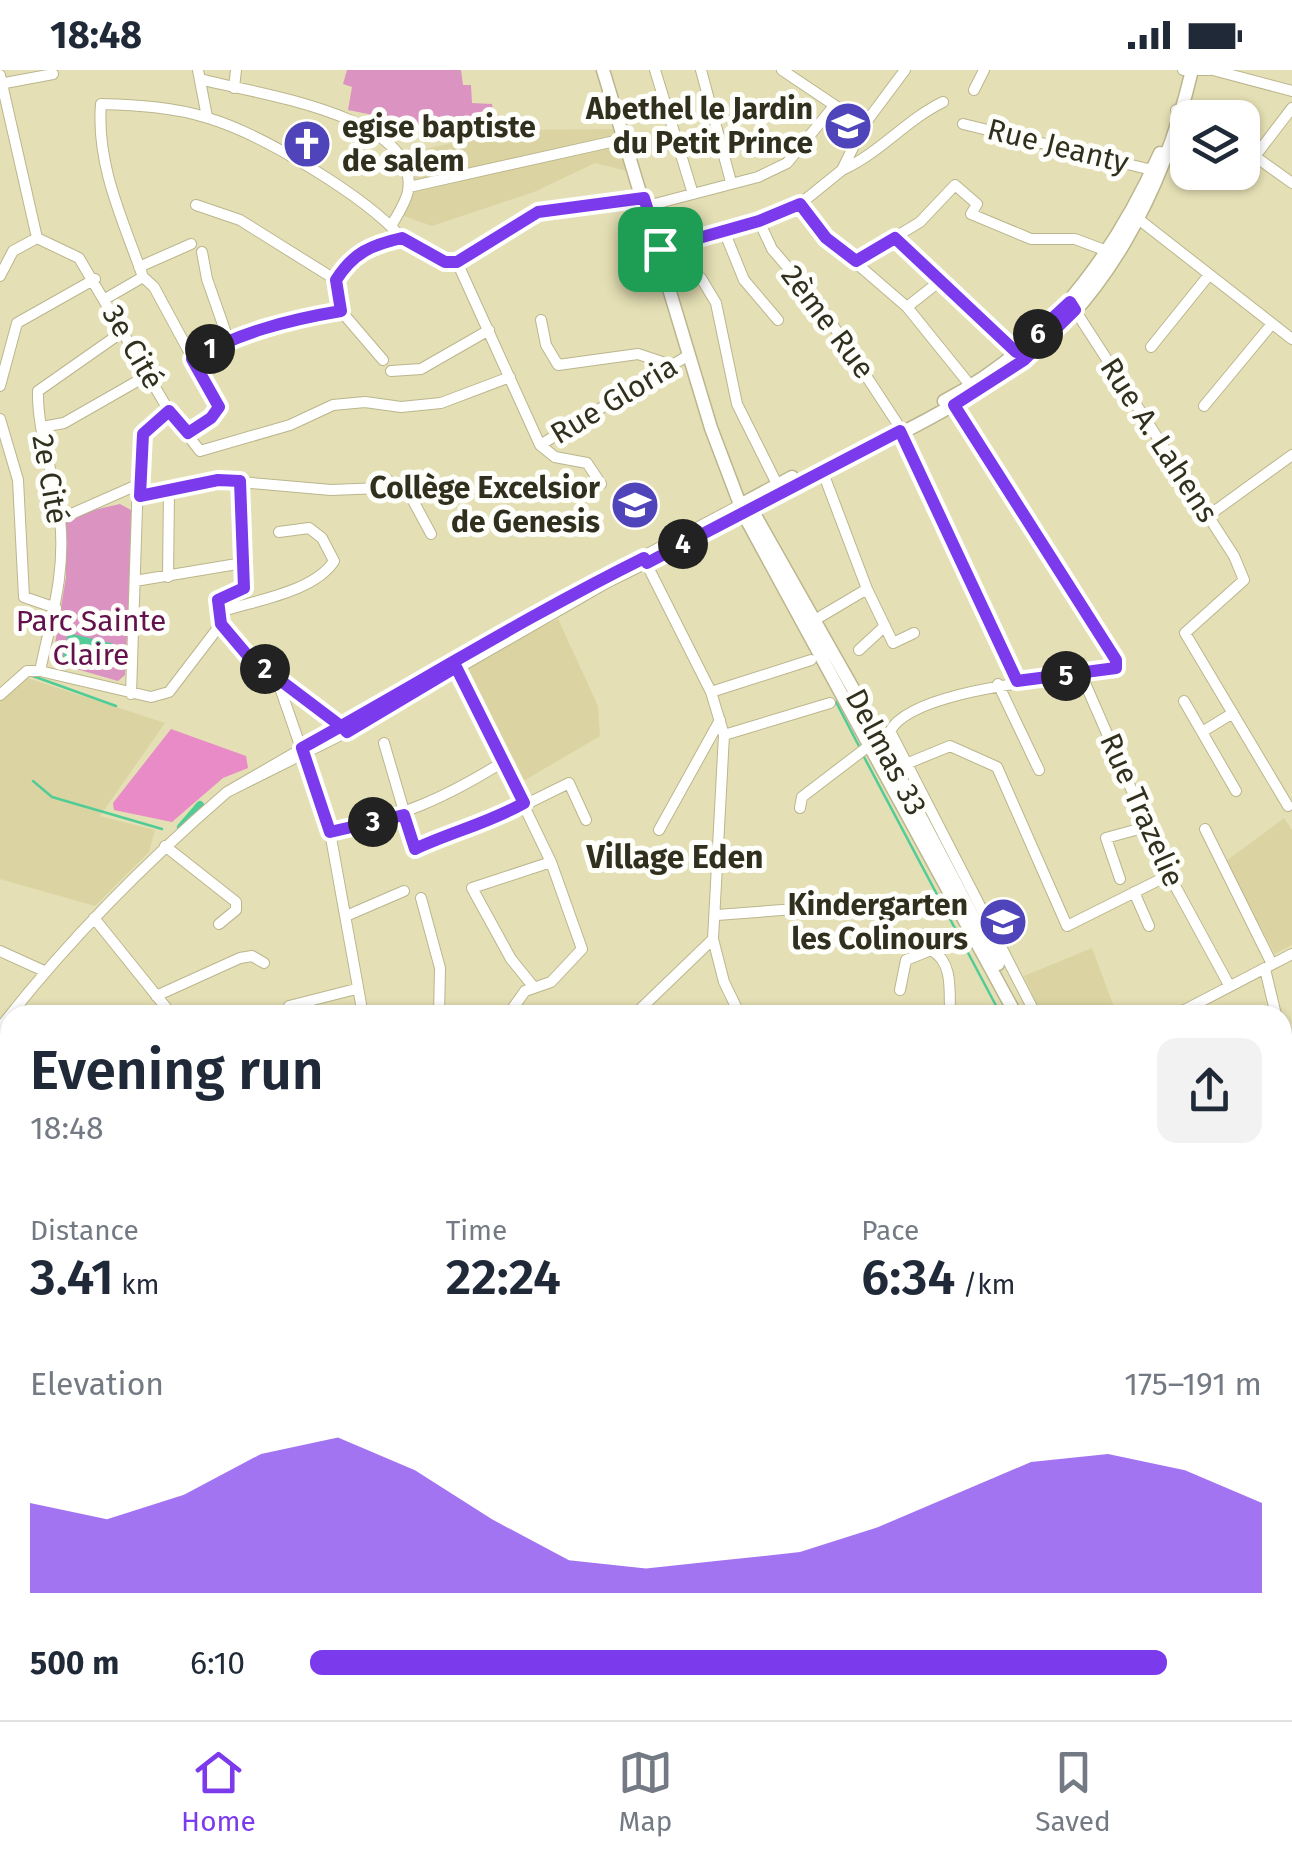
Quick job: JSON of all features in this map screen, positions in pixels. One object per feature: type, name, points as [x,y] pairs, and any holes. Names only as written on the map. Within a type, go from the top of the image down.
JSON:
[{"type":"main road","name":"Delmas 33","points":[[604,70],[711,428],[744,505],[1011,1005]]},
{"type":"main road","points":[[1180,100],[1188,70]]},
{"type":"main road","points":[[1072,306],[1135,217],[1170,128]]},
{"type":"main road","points":[[744,505],[777,484],[954,405],[1020,356],[1072,306],[1135,217],[1170,130]]},
{"type":"main road","points":[[744,505],[822,470],[1020,356]]},
{"type":"main road","name":"Delmas 33","points":[[744,505],[814,621],[1020,1005]]},
{"type":"street","points":[[234,88],[236,70]]},
{"type":"street","points":[[655,70],[693,194]]},
{"type":"street","points":[[701,70],[731,182]]},
{"type":"street","points":[[782,70],[864,125]]},
{"type":"street","points":[[842,170],[864,125],[905,70]]},
{"type":"street","points":[[974,90],[984,70]]},
{"type":"street","points":[[1188,70],[1211,70],[1292,91]]},
{"type":"street","points":[[0,276],[13,250],[37,238],[2,79],[53,74]]},
{"type":"street","points":[[199,74],[234,88],[356,119],[388,141],[404,168],[409,188],[392,226]]},
{"type":"street","points":[[199,74],[207,118]]},
{"type":"street","points":[[660,249],[759,221],[800,204],[842,170],[865,160],[924,111],[943,102]]},
{"type":"street","points":[[510,377],[441,403],[400,407],[366,402],[333,404],[290,426],[200,451],[188,433],[211,418],[219,407],[154,287],[141,272],[110,190],[100,127],[101,104],[207,118],[300,164],[370,207],[402,238],[445,262],[457,262],[538,212],[645,202],[758,176],[786,163],[834,106]]},
{"type":"street","points":[[1260,151],[1292,108]]},
{"type":"street","name":"Rue Jeanty","points":[[963,124],[1152,170]]},
{"type":"street","points":[[409,188],[624,139]]},
{"type":"street","points":[[1260,159],[1292,183]]},
{"type":"street","points":[[856,261],[920,222],[954,185],[976,204],[972,214],[1032,239],[1075,239],[1107,252]]},
{"type":"street","points":[[800,204],[826,238],[907,307],[970,385]]},
{"type":"street","points":[[196,205],[240,220],[336,280]]},
{"type":"street","points":[[1135,217],[1292,340]]},
{"type":"street","name":"2ème Rue","points":[[759,221],[772,249],[819,304],[899,427],[1017,681]]},
{"type":"street","points":[[724,231],[744,280],[778,320]]},
{"type":"street","name":"3e Cité","points":[[37,238],[80,258],[148,375],[188,433]]},
{"type":"street","points":[[383,360],[341,311],[336,280],[348,260],[367,248],[402,238]]},
{"type":"street","points":[[895,238],[1020,356]]},
{"type":"street","points":[[105,298],[191,244]]},
{"type":"street","points":[[202,252],[228,339]]},
{"type":"street","points":[[457,262],[540,445],[555,457],[587,463],[602,484]]},
{"type":"street","points":[[1151,347],[1208,275]]},
{"type":"street","points":[[702,278],[716,304],[737,404],[777,484]]},
{"type":"street","name":"3e Cité","points":[[0,386],[17,323],[94,279]]},
{"type":"street","points":[[907,307],[940,281]]},
{"type":"street","name":"Rue A. Lahens","points":[[1072,306],[1208,516],[1244,580],[1185,630],[1234,714]]},
{"type":"street","points":[[192,359],[228,339],[273,323],[341,311]]},
{"type":"street","points":[[542,320],[546,345],[558,364],[638,354],[668,364]]},
{"type":"street","points":[[1204,406],[1271,325]]},
{"type":"street","name":"2e Cité","points":[[40,671],[62,576],[60,519],[38,391],[125,330]]},
{"type":"street","points":[[391,371],[421,369],[489,330]]},
{"type":"street","name":"Rue Gloria","points":[[540,445],[668,364],[689,355]]},
{"type":"street","points":[[42,427],[64,423],[148,375]]},
{"type":"street","points":[[954,405],[1116,660],[1110,671],[998,684],[894,724],[892,740],[1031,1005]]},
{"type":"street","points":[[131,694],[143,434],[171,412]]},
{"type":"street","points":[[0,419],[18,480],[24,596],[56,608]]},
{"type":"street","points":[[1208,516],[1292,456]]},
{"type":"street","points":[[822,470],[885,626],[896,644],[914,633]]},
{"type":"street","points":[[60,519],[138,490],[168,492],[218,480],[331,490],[387,482],[409,493],[431,534]]},
{"type":"street","points":[[240,481],[244,588],[220,597],[221,624],[277,678],[344,730]]},
{"type":"street","points":[[168,492],[168,577]]},
{"type":"street","points":[[18,1005],[44,971],[164,846],[227,792],[744,505]]},
{"type":"street","points":[[220,612],[310,586],[324,577],[334,561],[322,538],[309,528],[279,532]]},
{"type":"street","points":[[645,561],[711,692],[724,735],[713,939],[724,982],[735,1005]]},
{"type":"street","points":[[135,581],[243,563]]},
{"type":"street","points":[[814,621],[868,589]]},
{"type":"street","points":[[0,695],[27,671],[40,671],[151,698],[169,692],[221,624]]},
{"type":"street","points":[[859,650],[885,626]]},
{"type":"street","points":[[711,692],[811,660]]},
{"type":"street","points":[[455,664],[551,862],[582,949],[551,982],[532,986],[516,1005]]},
{"type":"street","name":"Rue Trazelie","points":[[1081,674],[1146,827],[1228,985]]},
{"type":"street","points":[[277,678],[330,832],[361,1005]]},
{"type":"street","points":[[998,684],[1039,770]]},
{"type":"street","points":[[1184,701],[1236,792]]},
{"type":"street","points":[[724,735],[830,703]]},
{"type":"street","points":[[1202,732],[1234,714],[1288,806]]},
{"type":"street","points":[[659,830],[720,720]]},
{"type":"street","points":[[384,743],[415,849],[460,828],[494,820],[572,783],[586,820]]},
{"type":"street","points":[[800,808],[802,797],[870,745]]},
{"type":"street","points":[[906,764],[950,746],[996,767],[1065,924],[1070,926],[1170,876]]},
{"type":"street","points":[[330,832],[404,815],[447,796],[503,762]]},
{"type":"street","points":[[1120,879],[1106,838],[1146,827]]},
{"type":"street","points":[[1205,830],[1269,967],[1275,1005]]},
{"type":"street","points":[[164,846],[236,902],[236,910],[219,924]]},
{"type":"street","points":[[532,986],[511,959],[471,890],[551,862]]},
{"type":"street","points":[[346,916],[404,891]]},
{"type":"street","points":[[1134,892],[1149,926]]},
{"type":"street","points":[[421,898],[440,968],[440,1005]]},
{"type":"street","points":[[717,916],[889,902]]},
{"type":"street","points":[[94,918],[164,1005]]},
{"type":"street","points":[[644,1005],[713,939]]},
{"type":"street","points":[[0,950],[44,971]]},
{"type":"street","points":[[900,990],[906,960],[931,950],[942,955],[948,970],[950,1005]]},
{"type":"street","points":[[1192,1005],[1292,954]]},
{"type":"street","points":[[156,996],[240,958],[252,956],[264,963]]},
{"type":"street","points":[[293,1005],[356,989]]},
{"type":"shaded area","points":[[614,129],[627,171],[595,163],[534,192],[432,226],[401,215],[411,192],[405,153],[516,130]]},
{"type":"shaded area","points":[[558,619],[598,706],[600,736],[520,783],[466,665]]},
{"type":"shaded area","points":[[24,677],[165,723],[100,816],[155,830],[149,852],[95,906],[0,879],[0,701]]},
{"type":"shaded area","points":[[171,729],[246,756],[248,768],[223,778],[172,822],[114,810],[113,803]]},
{"type":"shaded area","points":[[1284,818],[1292,830],[1292,945],[1275,954],[1225,862]]},
{"type":"shaded area","points":[[1092,948],[1113,1005],[1037,1005],[1024,976]]},
{"type":"green space","points":[[347,70],[461,70],[463,85],[471,85],[472,103],[492,104],[494,115],[520,119],[519,127],[423,125],[348,110],[352,87],[343,84]]},
{"type":"green space","name":"Parc Sainte Claire","points":[[120,504],[131,510],[133,517],[125,675],[118,681],[52,662],[66,577],[63,523],[80,513]]},
{"type":"waterway","points":[[65,666],[71,638],[110,647]]},
{"type":"waterway","points":[[30,675],[116,706]]},
{"type":"waterway","points":[[836,702],[861,750]]},
{"type":"waterway","points":[[864,757],[996,1005]]},
{"type":"waterway","points":[[33,781],[52,797],[162,829]]},
{"type":"waterway","points":[[181,827],[200,805]]},
{"type":"place","name":"Abethel le Jardin du Petit Prince","points":[[848,126]]},
{"type":"place","name":"egise baptiste de salem","points":[[307,144]]},
{"type":"place","name":"Collège Excelsior de Genesis","points":[[635,505]]},
{"type":"place","name":"Kindergarten les Colinours","points":[[1003,922]]},
{"type":"district","name":"Village Eden","points":[[675,857]]},
{"type":"route","points":[[660,249],[644,198],[538,212],[457,262],[445,262],[402,238],[367,248],[348,260],[336,280],[341,311],[273,323],[228,339],[192,359],[219,407],[211,418],[188,433],[169,411],[143,434],[137,485],[140,496],[218,480],[240,481],[244,588],[218,600],[221,624],[248,656],[342,727],[347,732],[456,667],[524,803],[494,820],[460,828],[415,849],[404,815],[330,832],[302,748],[342,727],[575,592],[644,558],[647,563],[736,519],[900,431],[1017,681],[1116,668],[1116,660],[954,405],[1040,346],[1075,310],[1070,302],[1016,352],[895,238],[856,261],[826,238],[800,204],[759,221],[660,249]]}]
